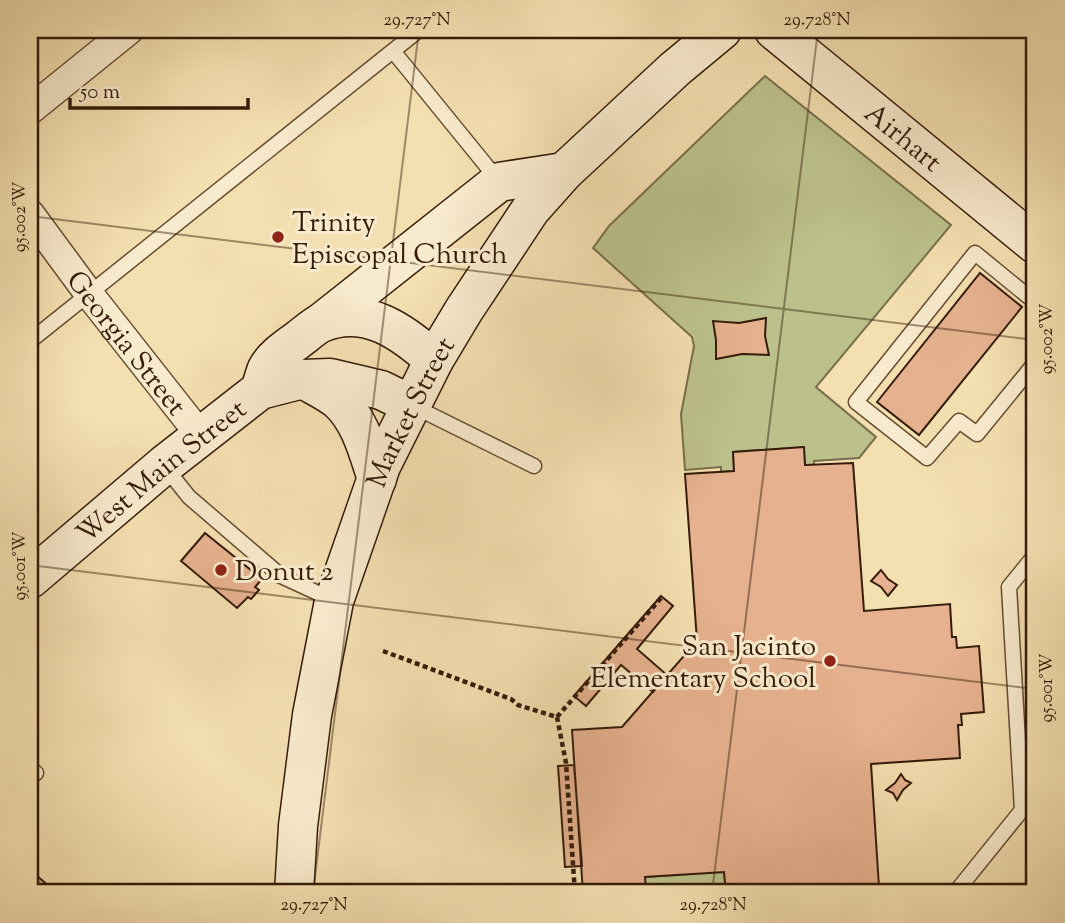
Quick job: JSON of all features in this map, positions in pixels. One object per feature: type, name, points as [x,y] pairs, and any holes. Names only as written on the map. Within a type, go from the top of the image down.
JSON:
[{"type":"main road","name":"Market Street","points":[[294,893],[298,826],[312,715],[334,601],[381,466],[434,360],[531,209],[564,172],[722,30]]},
{"type":"main road","name":"Airhart","points":[[774,30],[1035,244]]},
{"type":"main road","points":[[321,323],[499,182],[564,172]]},
{"type":"main road","name":"West Main Street","points":[[260,390],[268,366],[285,349],[321,323],[341,318],[378,320],[415,342],[434,360]]},
{"type":"main road","points":[[303,379],[339,401],[353,419],[365,443],[377,479]]},
{"type":"main road","name":"West Main Street","points":[[30,579],[164,466],[260,390],[303,379],[330,379],[381,390],[412,405]]},
{"type":"street","points":[[30,110],[129,30]]},
{"type":"street","name":"Georgia Street","points":[[30,214],[201,436]]},
{"type":"lane","points":[[30,341],[419,30]]},
{"type":"lane","points":[[393,51],[499,182]]},
{"type":"lane","points":[[1035,302],[975,253],[856,402],[927,458],[960,421],[977,434],[1035,363]]},
{"type":"lane","points":[[412,405],[534,466]]},
{"type":"lane","points":[[164,466],[189,497],[281,576],[334,601]]},
{"type":"lane","points":[[956,893],[1022,810],[1009,587],[1035,555]]},
{"type":"path","points":[[557,718],[661,598]]},
{"type":"path","points":[[383,651],[557,718]]},
{"type":"path","points":[[557,718],[566,764],[575,893]]},
{"type":"green space","points":[[765,76],[951,225],[816,387],[876,437],[859,458],[814,461],[814,465],[805,465],[803,447],[733,452],[734,471],[721,472],[721,467],[685,470],[681,414],[694,346],[692,337],[593,248],[609,226]]},
{"type":"green space","points":[[724,872],[726,893],[646,893],[645,877]]},
{"type":"building","points":[[980,273],[1022,307],[919,435],[877,402]]},
{"type":"building","points":[[766,318],[765,336],[769,355],[742,354],[716,359],[713,321],[739,323]]},
{"type":"building","name":"San Jacinto Elementary School","points":[[804,447],[805,465],[853,463],[864,611],[950,604],[952,637],[956,637],[957,648],[979,646],[984,712],[961,714],[962,725],[958,725],[960,758],[871,764],[879,887],[847,889],[847,893],[726,893],[724,872],[645,877],[646,893],[583,893],[572,730],[622,727],[697,641],[685,474],[734,471],[733,452]]},
{"type":"building","name":"Donut 2","points":[[205,533],[262,579],[255,587],[259,590],[237,608],[181,561]]},
{"type":"building","points":[[881,570],[897,585],[888,596],[881,587],[871,581]]},
{"type":"building","points":[[661,596],[673,606],[637,649],[667,675],[653,692],[621,665],[586,706],[574,696]]},
{"type":"building","points":[[574,765],[582,866],[565,867],[558,766]]},
{"type":"building","points":[[901,774],[911,783],[897,800],[893,793],[886,790]]},
{"type":"building","points":[[30,870],[57,893],[30,893]]},
{"type":"place","name":"Trinity Episcopal Church","points":[[278,237]]},
{"type":"place","name":"Donut 2","points":[[221,570]]},
{"type":"place","name":"San Jacinto Elementary School","points":[[830,661]]}]
